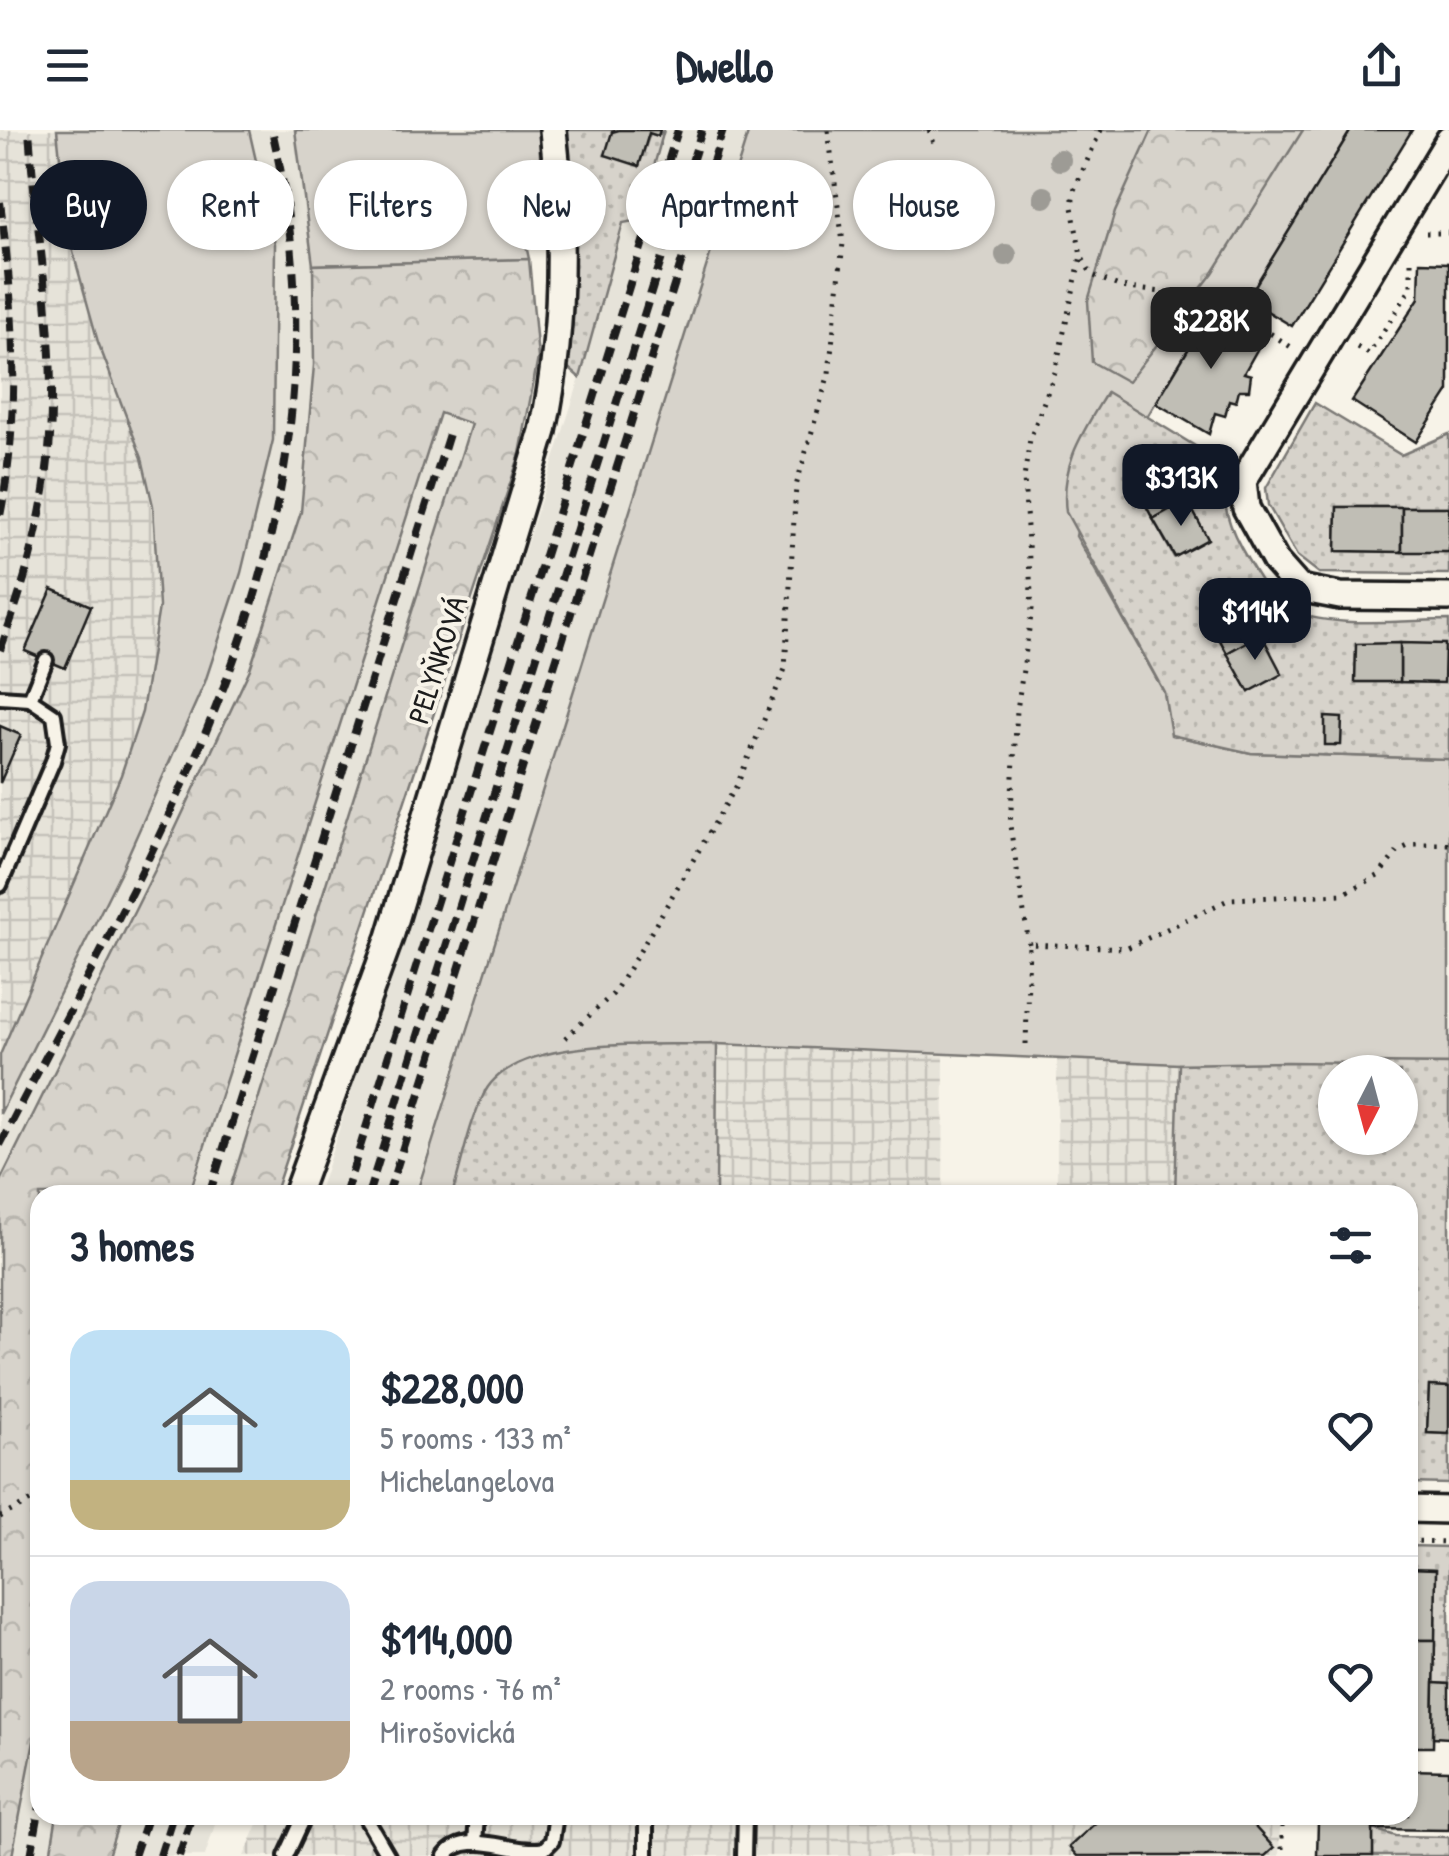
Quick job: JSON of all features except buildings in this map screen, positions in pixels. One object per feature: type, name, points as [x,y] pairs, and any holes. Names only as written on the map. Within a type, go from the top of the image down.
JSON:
[{"type":"street","name":"PELYŇKOVÁ","points":[[300,1185],[390,937],[543,432],[553,384],[560,300],[553,130]]},
{"type":"street","points":[[1449,140],[1243,481],[1246,508],[1276,562],[1299,588],[1340,596],[1449,598]]},
{"type":"street","points":[[1418,1509],[1449,1510]]},
{"type":"lane","points":[[30,700],[46,660]]},
{"type":"lane","points":[[0,697],[30,700],[54,715],[58,743],[0,885]]},
{"type":"lane","points":[[286,1856],[300,1825]]},
{"type":"lane","points":[[370,1825],[388,1856]]},
{"type":"lane","points":[[475,1843],[476,1825]]},
{"type":"lane","points":[[444,1856],[460,1844],[515,1851],[544,1849],[552,1841],[554,1825]]},
{"type":"lane","points":[[646,1825],[646,1856]]},
{"type":"lane","points":[[744,1856],[745,1825]]},
{"type":"path","points":[[565,1038],[613,994],[642,946],[737,785],[785,669],[796,486],[828,373],[843,243],[828,130]]},
{"type":"path","points":[[929,130],[934,143]]},
{"type":"path","points":[[1102,130],[1074,190],[1073,223],[1080,256],[1092,274],[1108,284],[1218,299],[1297,351]]},
{"type":"path","points":[[1026,1044],[1029,944],[1010,826],[1017,710],[1032,609],[1024,478],[1030,440],[1055,372],[1080,256]]},
{"type":"path","points":[[1029,944],[1127,948],[1230,899],[1343,894],[1378,876],[1398,851],[1412,844],[1449,844]]},
{"type":"path","points":[[0,1517],[30,1501]]},
{"type":"path","points":[[1418,1541],[1449,1542]]},
{"type":"path","points":[[1282,1825],[1282,1856]]},
{"type":"shaded area","points":[[0,130],[57,130],[60,160],[30,160],[30,250],[73,250],[142,458],[160,556],[153,666],[142,712],[121,775],[0,1055]]},
{"type":"shaded area","points":[[249,130],[295,130],[313,265],[314,365],[301,512],[250,669],[171,838],[0,1181],[0,1114],[121,871],[205,682],[241,572],[273,439],[275,250],[294,250],[294,160],[256,160]]},
{"type":"shaded area","points":[[664,130],[749,130],[740,160],[656,160]]},
{"type":"shaded area","points":[[626,222],[626,250],[711,250],[417,1185],[321,1185],[580,378]]},
{"type":"shaded area","points":[[440,413],[471,423],[231,1185],[192,1185]]},
{"type":"shaded area","points":[[717,1044],[944,1056],[943,1185],[716,1185]]},
{"type":"shaded area","points":[[1057,1060],[1179,1064],[1175,1185],[1057,1185]]},
{"type":"shaded area","points":[[30,1762],[30,1825],[55,1825],[50,1856],[12,1856]]},
{"type":"shaded area","points":[[118,1825],[215,1825],[205,1856],[108,1856]]},
{"type":"shaded area","points":[[258,1825],[1280,1825],[1279,1856],[244,1856]]},
{"type":"green space","points":[[57,130],[249,130],[256,160],[167,160],[167,250],[275,250],[273,440],[241,573],[205,682],[121,871],[0,1114],[0,1055],[121,775],[142,712],[159,607],[153,506],[142,458],[98,342],[72,250],[147,250],[147,160],[60,160]]},
{"type":"green space","points":[[295,130],[539,130],[540,160],[487,160],[487,250],[527,250],[529,259],[313,265]]},
{"type":"green space","points":[[563,130],[619,130],[636,160],[626,160],[626,222],[580,378],[565,365],[564,250],[606,250],[606,160],[563,160]]},
{"type":"green space","points":[[664,130],[656,160],[641,160],[650,133],[658,136]]},
{"type":"green space","points":[[749,130],[1351,130],[1247,299],[1213,308],[1147,417],[1107,393],[1076,536],[1164,692],[1172,735],[1251,753],[1449,759],[1449,1064],[1418,1064],[1418,1055],[1318,1055],[1318,1064],[1179,1064],[717,1044],[599,1047],[485,1091],[455,1185],[419,1185],[711,250],[833,250],[833,160],[740,160]]},
{"type":"green space","points":[[1152,130],[1303,130],[1213,273],[1128,382],[1092,362],[1088,301],[1115,212]]},
{"type":"green space","points":[[529,259],[538,358],[520,454],[277,1185],[231,1185],[471,424],[440,413],[192,1185],[30,1185],[30,1762],[12,1856],[0,1856],[0,1181],[171,838],[250,669],[301,512],[314,365],[313,265]]},
{"type":"green space","points":[[1107,392],[1226,465],[1225,503],[1235,537],[1265,586],[1287,608],[1303,615],[1343,621],[1449,620],[1449,759],[1251,753],[1171,735],[1164,692],[1066,512],[1070,463]],"holes":[[[1132,480],[1178,482],[1207,540],[1174,557]],[[1238,596],[1271,652],[1249,692],[1206,615]],[[1379,644],[1444,645],[1444,682],[1356,682]]]},
{"type":"green space","points":[[1315,403],[1401,455],[1449,434],[1449,507],[1337,507],[1336,551],[1449,552],[1449,574],[1319,573],[1297,556],[1268,505],[1266,488]]},
{"type":"green space","points":[[717,1044],[716,1185],[455,1185],[479,1104],[501,1073],[526,1060],[557,1052],[626,1045]]},
{"type":"green space","points":[[1318,1062],[1318,1155],[1418,1155],[1418,1064],[1449,1064],[1449,1387],[1429,1386],[1427,1433],[1449,1434],[1449,1484],[1418,1483],[1418,1185],[1175,1185],[1179,1064]]},
{"type":"green space","points":[[1418,1546],[1449,1547],[1449,1684],[1434,1683],[1436,1569],[1418,1568]]},
{"type":"green space","points":[[55,1825],[118,1825],[108,1856],[50,1856]]},
{"type":"green space","points":[[1373,1829],[1396,1836],[1449,1837],[1449,1856],[1373,1856]]},
{"type":"railway","points":[[0,650],[37,529],[50,436],[49,335],[29,130]]},
{"type":"railway","points":[[0,1145],[185,781],[234,659],[271,535],[292,407],[293,272],[272,130]]},
{"type":"railway","points":[[348,1185],[678,130]]},
{"type":"railway","points":[[371,1185],[702,130]]},
{"type":"railway","points":[[391,1185],[723,130]]},
{"type":"railway","points":[[0,202],[13,359],[11,437],[0,516]]},
{"type":"railway","points":[[212,1185],[449,434]]},
{"type":"railway","points":[[31,1856],[37,1825]]},
{"type":"railway","points":[[134,1856],[145,1825]]},
{"type":"railway","points":[[160,1856],[170,1825]]},
{"type":"railway","points":[[179,1856],[189,1825]]}]
